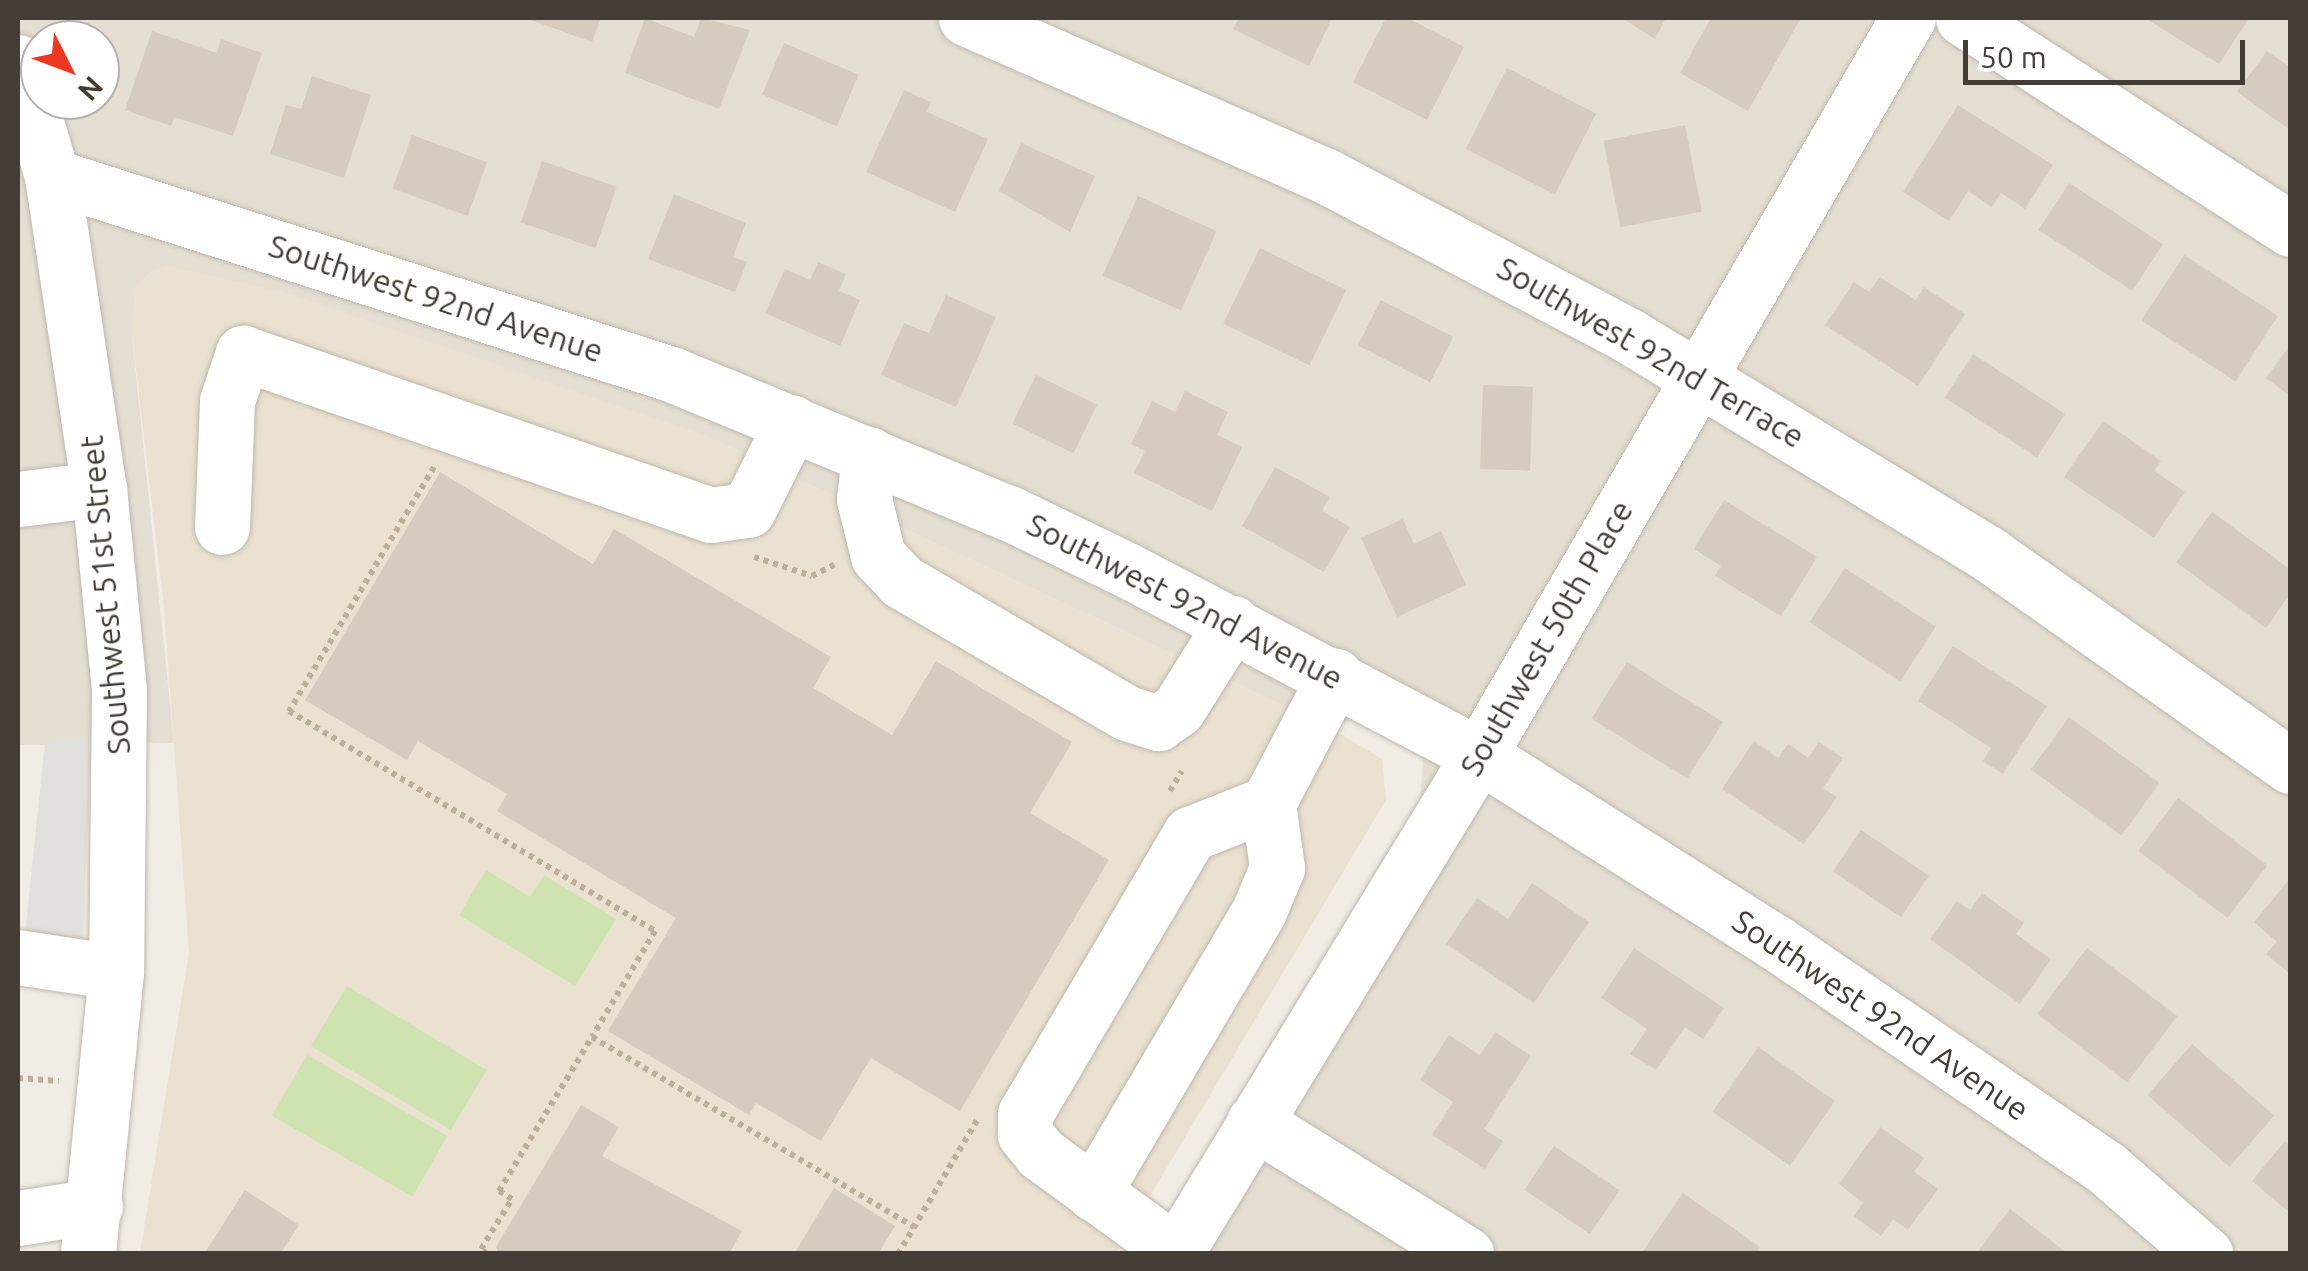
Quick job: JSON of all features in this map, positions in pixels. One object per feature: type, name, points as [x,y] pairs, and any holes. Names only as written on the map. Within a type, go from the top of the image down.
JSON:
[{"type":"street","name":"Southwest 92nd Terrace","points":[[966,18],[1326,176],[1699,377],[1990,554],[2290,766]]},
{"type":"street","name":"Southwest 50th Place","points":[[1176,1253],[1479,755],[1908,18]]},
{"type":"street","points":[[1963,18],[2290,230]]},
{"type":"street","name":"Southwest 51st Street","points":[[18,62],[52,176],[99,488],[119,691],[116,972],[92,1230]]},
{"type":"street","name":"Southwest 92nd Avenue","points":[[52,176],[548,332],[792,422],[1009,513],[1232,623],[1479,755],[1776,942],[2104,1166],[2204,1254]]},
{"type":"street","points":[[222,527],[227,401],[242,353],[711,514],[748,510],[792,422]]},
{"type":"street","points":[[869,454],[864,499],[878,556],[901,581],[1127,713],[1158,723],[1178,709],[1232,623]]},
{"type":"street","points":[[18,499],[99,488]]},
{"type":"street","points":[[1092,1193],[1259,911],[1277,868],[1268,803],[1335,676]]},
{"type":"street","points":[[1176,1253],[1041,1154],[1025,1134],[1025,1114],[1190,834],[1268,803]]},
{"type":"street","points":[[18,957],[116,972]]},
{"type":"street","points":[[1254,1122],[1466,1254]]},
{"type":"street","points":[[18,1218],[92,1230]]},
{"type":"path","points":[[453,469],[436,463],[288,711],[655,931],[498,1191],[512,1199],[481,1250],[487,1254]]},
{"type":"path","points":[[746,554],[812,576],[836,564]]},
{"type":"path","points":[[592,1037],[914,1227]]},
{"type":"path","points":[[18,1078],[59,1081]]},
{"type":"shaded area","points":[[18,18],[2290,18],[2290,1253],[1155,1253],[1420,806],[1423,757],[1408,736],[1354,719],[1329,727],[706,436],[152,271],[137,287],[131,326],[174,743],[18,745]]},
{"type":"shaded area","points":[[168,266],[283,292],[706,436],[1329,727],[1382,759],[1386,800],[1116,1253],[140,1253],[189,952],[164,607],[131,326],[136,287],[152,271]]},
{"type":"shaded area","points":[[91,738],[83,943],[25,934],[45,743]]},
{"type":"green space","points":[[486,870],[530,897],[544,875],[616,919],[575,986],[459,915]]},
{"type":"green space","points":[[347,986],[487,1070],[451,1130],[311,1046]]},
{"type":"green space","points":[[307,1055],[447,1136],[412,1197],[272,1116]]},
{"type":"building","points":[[525,18],[601,18],[592,42]]},
{"type":"building","points":[[645,18],[694,37],[701,18],[750,30],[719,109],[625,73]]},
{"type":"building","points":[[1239,18],[1332,18],[1309,66],[1233,29]]},
{"type":"building","points":[[1386,18],[1407,18],[1464,47],[1427,120],[1353,82]]},
{"type":"building","points":[[1622,18],[1666,18],[1655,39]]},
{"type":"building","points":[[1711,18],[1801,18],[1748,111],[1680,73]]},
{"type":"building","points":[[2145,18],[2249,18],[2219,64]]},
{"type":"building","points":[[152,31],[217,53],[221,39],[262,53],[233,136],[174,117],[171,126],[125,110]]},
{"type":"building","points":[[784,43],[859,75],[837,126],[762,95]]},
{"type":"building","points":[[2267,51],[2290,67],[2290,130],[2237,92]]},
{"type":"building","points":[[1507,68],[1596,113],[1555,194],[1466,149]]},
{"type":"building","points":[[312,76],[371,95],[344,178],[270,154],[286,105],[301,109]]},
{"type":"building","points":[[904,90],[931,102],[927,112],[988,139],[955,212],[866,172]]},
{"type":"building","points":[[1958,105],[2053,165],[2025,209],[2001,193],[1992,207],[1968,191],[1949,221],[1903,192]]},
{"type":"building","points":[[1685,125],[1702,211],[1620,227],[1604,141]]},
{"type":"building","points":[[412,135],[487,162],[468,216],[393,189]]},
{"type":"building","points":[[1021,143],[1095,176],[1070,232],[999,191]]},
{"type":"building","points":[[542,161],[617,187],[596,248],[521,222]]},
{"type":"building","points":[[2069,183],[2163,244],[2132,291],[2039,230]]},
{"type":"building","points":[[674,194],[746,223],[733,257],[747,262],[735,292],[648,259]]},
{"type":"building","points":[[1138,196],[1217,231],[1181,310],[1103,275]]},
{"type":"building","points":[[1260,248],[1346,290],[1309,366],[1223,323]]},
{"type":"building","points":[[2184,255],[2278,316],[2235,381],[2142,320]]},
{"type":"building","points":[[818,262],[846,274],[839,291],[860,300],[840,346],[765,313],[785,269],[810,280]]},
{"type":"building","points":[[1880,277],[1916,300],[1924,287],[1965,314],[1918,386],[1825,325],[1854,282],[1869,292]]},
{"type":"building","points":[[946,295],[996,317],[956,407],[881,375],[904,323],[929,333]]},
{"type":"building","points":[[1381,300],[1453,337],[1430,382],[1358,345]]},
{"type":"building","points":[[2290,345],[2290,396],[2266,378]]},
{"type":"building","points":[[1973,354],[2065,414],[2037,458],[1945,398]]},
{"type":"building","points":[[1036,375],[1097,405],[1073,453],[1012,424]]},
{"type":"building","points":[[1483,385],[1533,387],[1530,471],[1480,469]]},
{"type":"building","points":[[1185,391],[1228,412],[1217,435],[1242,447],[1212,511],[1134,473],[1145,451],[1131,444],[1152,401],[1175,412]]},
{"type":"building","points":[[2103,421],[2161,461],[2154,471],[2185,492],[2154,538],[2064,477]]},
{"type":"building","points":[[1275,467],[1330,497],[1322,511],[1350,527],[1324,572],[1242,526]]},
{"type":"building","points":[[440,472],[593,564],[614,529],[831,657],[813,688],[892,735],[936,661],[1072,742],[1030,813],[1109,860],[960,1111],[871,1058],[821,1141],[756,1103],[749,1115],[608,1031],[676,918],[497,811],[507,794],[418,741],[407,760],[305,700]]},
{"type":"building","points":[[1724,500],[1817,557],[1781,616],[1715,576],[1721,566],[1694,549]]},
{"type":"building","points":[[2212,512],[2290,569],[2290,594],[2266,628],[2176,562]]},
{"type":"building","points":[[1403,519],[1414,544],[1441,531],[1466,585],[1397,617],[1361,538]]},
{"type":"building","points":[[1845,568],[1936,627],[1900,681],[1810,623]]},
{"type":"building","points":[[1953,646],[2047,706],[2003,774],[1983,761],[1991,748],[1918,701]]},
{"type":"building","points":[[1627,662],[1723,722],[1687,779],[1591,719]]},
{"type":"building","points":[[2069,717],[2160,783],[2121,835],[2031,770]]},
{"type":"building","points":[[1754,741],[1778,758],[1788,744],[1808,758],[1819,742],[1843,758],[1823,788],[1837,797],[1804,844],[1722,789]]},
{"type":"building","points":[[2178,798],[2267,865],[2228,918],[2138,851]]},
{"type":"building","points":[[1861,830],[1929,876],[1901,917],[1833,871]]},
{"type":"building","points":[[2288,881],[2290,974],[2266,954],[2277,942],[2254,922]]},
{"type":"building","points":[[1532,883],[1589,922],[1534,1003],[1446,944],[1477,898],[1508,919]]},
{"type":"building","points":[[1982,893],[2024,923],[2016,934],[2051,959],[2020,1004],[1930,939],[1957,901],[1970,910]]},
{"type":"building","points":[[1634,948],[1724,1008],[1703,1039],[1685,1027],[1656,1070],[1630,1054],[1647,1029],[1601,998]]},
{"type":"building","points":[[2087,948],[2177,1016],[2127,1082],[2037,1014]]},
{"type":"building","points":[[1495,1032],[1531,1056],[1484,1129],[1503,1141],[1485,1169],[1432,1135],[1453,1102],[1420,1080],[1449,1035],[1480,1055]]},
{"type":"building","points":[[2192,1044],[2274,1116],[2230,1167],[2147,1095]]},
{"type":"building","points":[[1758,1047],[1835,1101],[1790,1166],[1713,1112]]},
{"type":"building","points":[[581,1105],[619,1127],[602,1156],[742,1231],[729,1254],[499,1254],[496,1247]]},
{"type":"building","points":[[1880,1127],[1924,1158],[1914,1172],[1938,1189],[1908,1230],[1893,1219],[1881,1236],[1854,1216],[1863,1203],[1839,1184]]},
{"type":"building","points":[[2285,1141],[2290,1146],[2290,1213],[2252,1181]]},
{"type":"building","points":[[1554,1146],[1619,1190],[1590,1234],[1524,1190]]},
{"type":"building","points":[[834,1188],[895,1226],[878,1254],[794,1254]]},
{"type":"building","points":[[245,1190],[299,1225],[280,1254],[204,1254]]},
{"type":"building","points":[[1683,1193],[1760,1247],[1756,1254],[1641,1254]]},
{"type":"building","points":[[2010,1209],[2068,1254],[1976,1254]]}]
